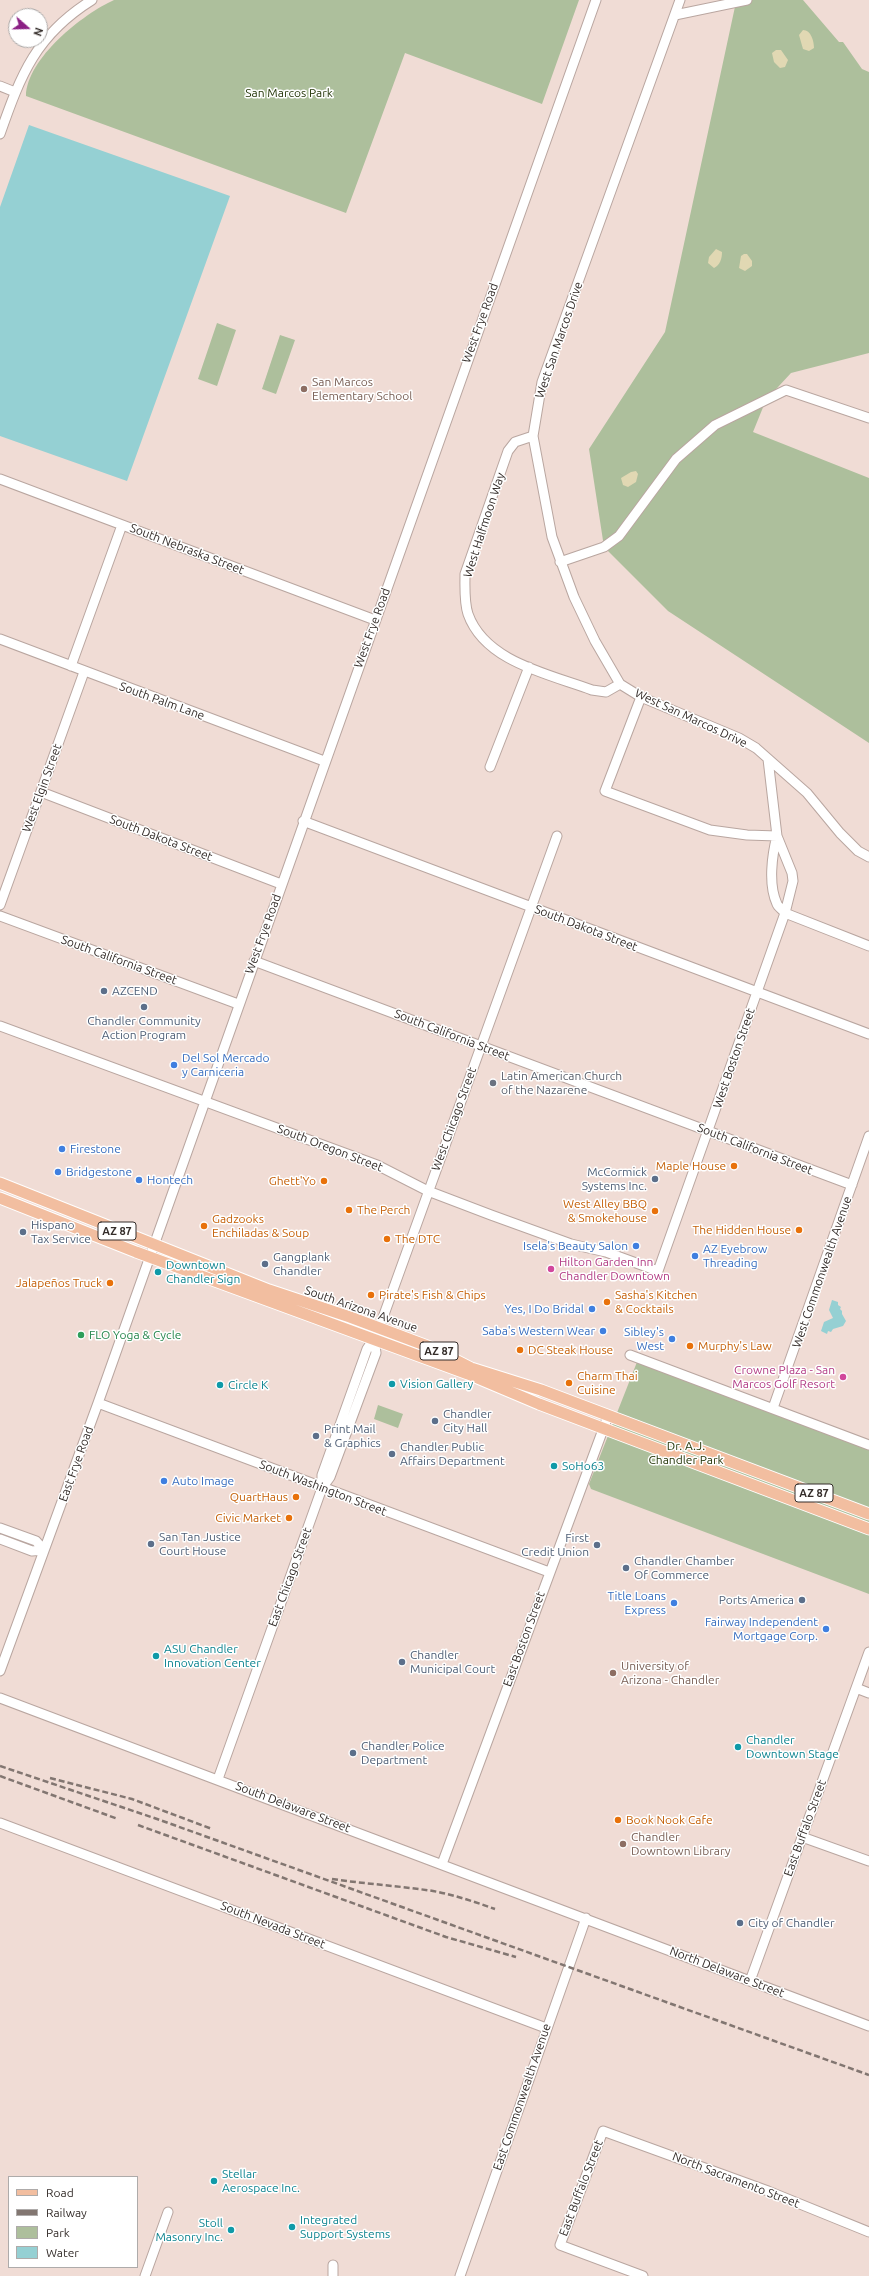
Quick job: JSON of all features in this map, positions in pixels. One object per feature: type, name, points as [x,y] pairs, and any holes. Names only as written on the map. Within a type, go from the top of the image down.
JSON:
[{"type":"main road","name":"South Arizona Avenue","points":[[0,1183],[153,1246],[212,1268],[344,1328],[377,1334],[430,1347],[471,1368],[516,1382],[869,1514]]},
{"type":"main road","name":"South Arizona Avenue","points":[[0,1198],[208,1279],[296,1305],[350,1317],[377,1334],[602,1428],[869,1529]]},
{"type":"main road","points":[[77,1229],[82,1217]]},
{"type":"main road","points":[[108,1241],[112,1229]]},
{"type":"main road","points":[[208,1279],[212,1268]]},
{"type":"main road","points":[[344,1328],[350,1317]]},
{"type":"street","points":[[0,134],[15,92],[29,61],[48,36],[70,14],[92,0]]},
{"type":"street","name":"West Frye Road","points":[[149,1257],[596,0]]},
{"type":"street","name":"West San Marcos Drive","points":[[680,0],[542,382],[533,436],[552,538],[560,562],[595,641],[620,684],[641,697],[739,738],[768,759],[807,793],[840,833],[858,851],[869,857]]},
{"type":"street","points":[[675,16],[747,0]]},
{"type":"street","points":[[0,86],[15,92]]},
{"type":"street","points":[[560,562],[604,547],[619,536],[676,458],[715,425],[786,390],[869,418]]},
{"type":"street","name":"West Halfmoon Way","points":[[533,436],[515,442],[508,451],[465,574],[468,614],[482,638],[493,648],[508,658],[592,690],[606,692],[620,684]]},
{"type":"street","name":"South Nebraska Street","points":[[0,479],[375,620]]},
{"type":"street","points":[[71,666],[122,525]]},
{"type":"street","name":"South Palm Lane","points":[[0,639],[324,762]]},
{"type":"street","points":[[490,767],[529,667]]},
{"type":"street","name":"West Elgin Street","points":[[0,905],[84,672]]},
{"type":"street","points":[[641,697],[605,791],[710,830],[747,835],[777,836]]},
{"type":"street","name":"West Boston Street","points":[[658,1271],[785,913],[793,881],[792,873],[777,836],[768,759]]},
{"type":"street","name":"South Dakota Street","points":[[41,792],[281,884]]},
{"type":"street","name":"South Dakota Street","points":[[303,821],[869,1034]]},
{"type":"street","name":"West Chicago Street","points":[[377,1334],[557,836]]},
{"type":"street","name":"West Boston Street","points":[[777,836],[772,854],[773,885],[777,904],[785,913]]},
{"type":"street","points":[[785,913],[869,946]]},
{"type":"street","name":"South California Street","points":[[0,916],[238,1004]]},
{"type":"street","name":"South California Street","points":[[254,961],[852,1185]]},
{"type":"street","name":"South Oregon Street","points":[[0,1026],[377,1165],[428,1191],[564,1241],[606,1252],[658,1271]]},
{"type":"street","name":"West Commonwealth Avenue","points":[[773,1408],[869,1136]]},
{"type":"street","name":"East Frye Road","points":[[0,1671],[98,1403],[149,1257]]},
{"type":"street","name":"East Chicago Street","points":[[218,1779],[322,1488],[322,1475],[367,1349],[377,1334]]},
{"type":"street","points":[[630,1355],[869,1445]]},
{"type":"street","name":"South Washington Street","points":[[98,1403],[549,1572]]},
{"type":"street","name":"East Boston Street","points":[[442,1864],[602,1428],[608,1416]]},
{"type":"street","points":[[0,1528],[36,1540],[44,1550]]},
{"type":"street","points":[[0,1539],[32,1551],[44,1550]]},
{"type":"street","name":"East Buffalo Street","points":[[750,1981],[869,1652]]},
{"type":"street","points":[[856,1688],[869,1693]]},
{"type":"street","name":"South Delaware Street","points":[[0,1698],[586,1918]]},
{"type":"street","name":"South Nevada Street","points":[[0,1823],[546,2028]]},
{"type":"street","points":[[802,1837],[869,1861]]},
{"type":"street","name":"East Commonwealth Avenue","points":[[460,2276],[546,2028],[586,1918]]},
{"type":"street","name":"North Delaware Street","points":[[586,1918],[869,2026]]},
{"type":"street","name":"East Buffalo Street","points":[[603,2131],[560,2245],[643,2276]]},
{"type":"street","name":"North Sacramento Street","points":[[603,2131],[768,2191],[869,2232]]},
{"type":"street","points":[[145,2276],[168,2212]]},
{"type":"street","points":[[333,2265],[333,2276]]},
{"type":"green space","name":"San Marcos Park","points":[[114,0],[579,0],[542,104],[405,53],[346,213],[26,96],[29,82],[36,67],[46,53],[59,39],[87,16]]},
{"type":"green space","points":[[747,0],[803,0],[839,42],[843,42],[862,69],[869,72],[869,353],[791,373],[766,400],[753,432],[869,478],[869,743],[668,611],[604,547],[589,449],[665,332],[736,2]]},
{"type":"green space","points":[[217,323],[236,330],[217,386],[198,379]]},
{"type":"green space","points":[[280,335],[295,340],[276,394],[262,389]]},
{"type":"green space","name":"Dr. A.J. Chandler Park","points":[[637,1362],[869,1449],[869,1594],[591,1489],[589,1484]]},
{"type":"green space","points":[[378,1405],[403,1414],[398,1428],[374,1419]]},
{"type":"sand","points":[[803,30],[806,30],[813,39],[814,48],[809,51],[803,49],[799,35]]},
{"type":"sand","points":[[776,50],[781,50],[788,60],[785,67],[780,68],[774,62],[772,53]]},
{"type":"sand","points":[[716,249],[722,252],[722,255],[719,263],[714,268],[708,263],[709,257]]},
{"type":"sand","points":[[747,254],[752,261],[752,266],[745,271],[739,268],[741,256]]},
{"type":"sand","points":[[636,471],[638,474],[636,482],[628,487],[623,485],[621,478],[631,472]]},
{"type":"water","points":[[29,125],[230,196],[127,481],[0,436],[0,207]]},
{"type":"water","points":[[832,1300],[838,1302],[846,1321],[843,1326],[833,1329],[831,1332],[828,1331],[827,1334],[821,1331],[824,1322],[833,1318],[829,1310]]},
{"type":"railway","points":[[0,1766],[160,1820],[869,2075]]},
{"type":"railway","points":[[0,1776],[118,1819]]},
{"type":"railway","points":[[50,1778],[132,1799],[212,1829]]},
{"type":"railway","points":[[138,1825],[446,1937],[516,1957]]},
{"type":"railway","points":[[332,1879],[433,1891],[472,1901],[495,1909]]},
{"type":"place","name":"San Marcos Elementary School","points":[[304,389]]},
{"type":"place","name":"AZCEND","points":[[104,991]]},
{"type":"place","name":"Chandler Community Action Program","points":[[144,1007]]},
{"type":"place","name":"Del Sol Mercado y Carniceria","points":[[174,1065]]},
{"type":"place","name":"Latin American Church of the Nazarene","points":[[493,1083]]},
{"type":"place","name":"Firestone","points":[[62,1149]]},
{"type":"place","name":"Maple House","points":[[734,1166]]},
{"type":"place","name":"Bridgestone","points":[[58,1172]]},
{"type":"place","name":"McCormick Systems Inc.","points":[[655,1179]]},
{"type":"place","name":"Hontech","points":[[139,1180]]},
{"type":"place","name":"Ghett'Yo","points":[[324,1181]]},
{"type":"place","name":"The Perch","points":[[349,1210]]},
{"type":"place","name":"West Alley BBQ & Smokehouse","points":[[655,1211]]},
{"type":"place","name":"Gadzooks Enchiladas & Soup","points":[[204,1226]]},
{"type":"place","name":"The Hidden House","points":[[799,1230]]},
{"type":"place","name":"Hispano Tax Service","points":[[23,1232]]},
{"type":"place","name":"The DTC","points":[[387,1239]]},
{"type":"place","name":"Isela's Beauty Salon","points":[[636,1246]]},
{"type":"place","name":"AZ Eyebrow Threading","points":[[695,1256]]},
{"type":"place","name":"Gangplank Chandler","points":[[265,1264]]},
{"type":"place","name":"Hilton Garden Inn Chandler Downtown","points":[[551,1269]]},
{"type":"place","name":"Downtown Chandler Sign","points":[[158,1272]]},
{"type":"place","name":"Jalapeños Truck","points":[[110,1283]]},
{"type":"place","name":"Pirate's Fish & Chips","points":[[371,1295]]},
{"type":"place","name":"Sasha's Kitchen & Cocktails","points":[[607,1302]]},
{"type":"place","name":"Yes, I Do Bridal","points":[[592,1309]]},
{"type":"place","name":"Saba's Western Wear","points":[[603,1331]]},
{"type":"place","name":"FLO Yoga & Cycle","points":[[81,1335]]},
{"type":"place","name":"Sibley's West","points":[[672,1339]]},
{"type":"place","name":"Murphy's Law","points":[[690,1346]]},
{"type":"place","name":"DC Steak House","points":[[520,1350]]},
{"type":"place","name":"Crowne Plaza - San Marcos Golf Resort","points":[[843,1377]]},
{"type":"place","name":"Charm Thai Cuisine","points":[[569,1383]]},
{"type":"place","name":"Vision Gallery","points":[[392,1384]]},
{"type":"place","name":"Circle K","points":[[220,1385]]},
{"type":"place","name":"Chandler City Hall","points":[[435,1421]]},
{"type":"place","name":"Print Mail & Graphics","points":[[316,1436]]},
{"type":"place","name":"Chandler Public Affairs Department","points":[[392,1454]]},
{"type":"place","name":"SoHo63","points":[[554,1466]]},
{"type":"place","name":"Auto Image","points":[[164,1481]]},
{"type":"place","name":"QuartHaus","points":[[296,1497]]},
{"type":"place","name":"Civic Market","points":[[289,1518]]},
{"type":"place","name":"San Tan Justice Court House","points":[[151,1544]]},
{"type":"place","name":"First Credit Union","points":[[597,1545]]},
{"type":"place","name":"Chandler Chamber Of Commerce","points":[[626,1568]]},
{"type":"place","name":"Ports America","points":[[802,1600]]},
{"type":"place","name":"Title Loans Express","points":[[674,1603]]},
{"type":"place","name":"Fairway Independent Mortgage Corp.","points":[[826,1629]]},
{"type":"place","name":"ASU Chandler Innovation Center","points":[[156,1656]]},
{"type":"place","name":"Chandler Municipal Court","points":[[402,1662]]},
{"type":"place","name":"University of Arizona - Chandler","points":[[613,1673]]},
{"type":"place","name":"Chandler Downtown Stage","points":[[738,1747]]},
{"type":"place","name":"Chandler Police Department","points":[[353,1753]]},
{"type":"place","name":"Book Nook Cafe","points":[[618,1820]]},
{"type":"place","name":"Chandler Downtown Library","points":[[623,1844]]},
{"type":"place","name":"City of Chandler","points":[[740,1923]]},
{"type":"place","name":"Stellar Aerospace Inc.","points":[[214,2181]]},
{"type":"place","name":"Integrated Support Systems","points":[[292,2227]]},
{"type":"place","name":"Stoll Masonry Inc.","points":[[231,2230]]}]
